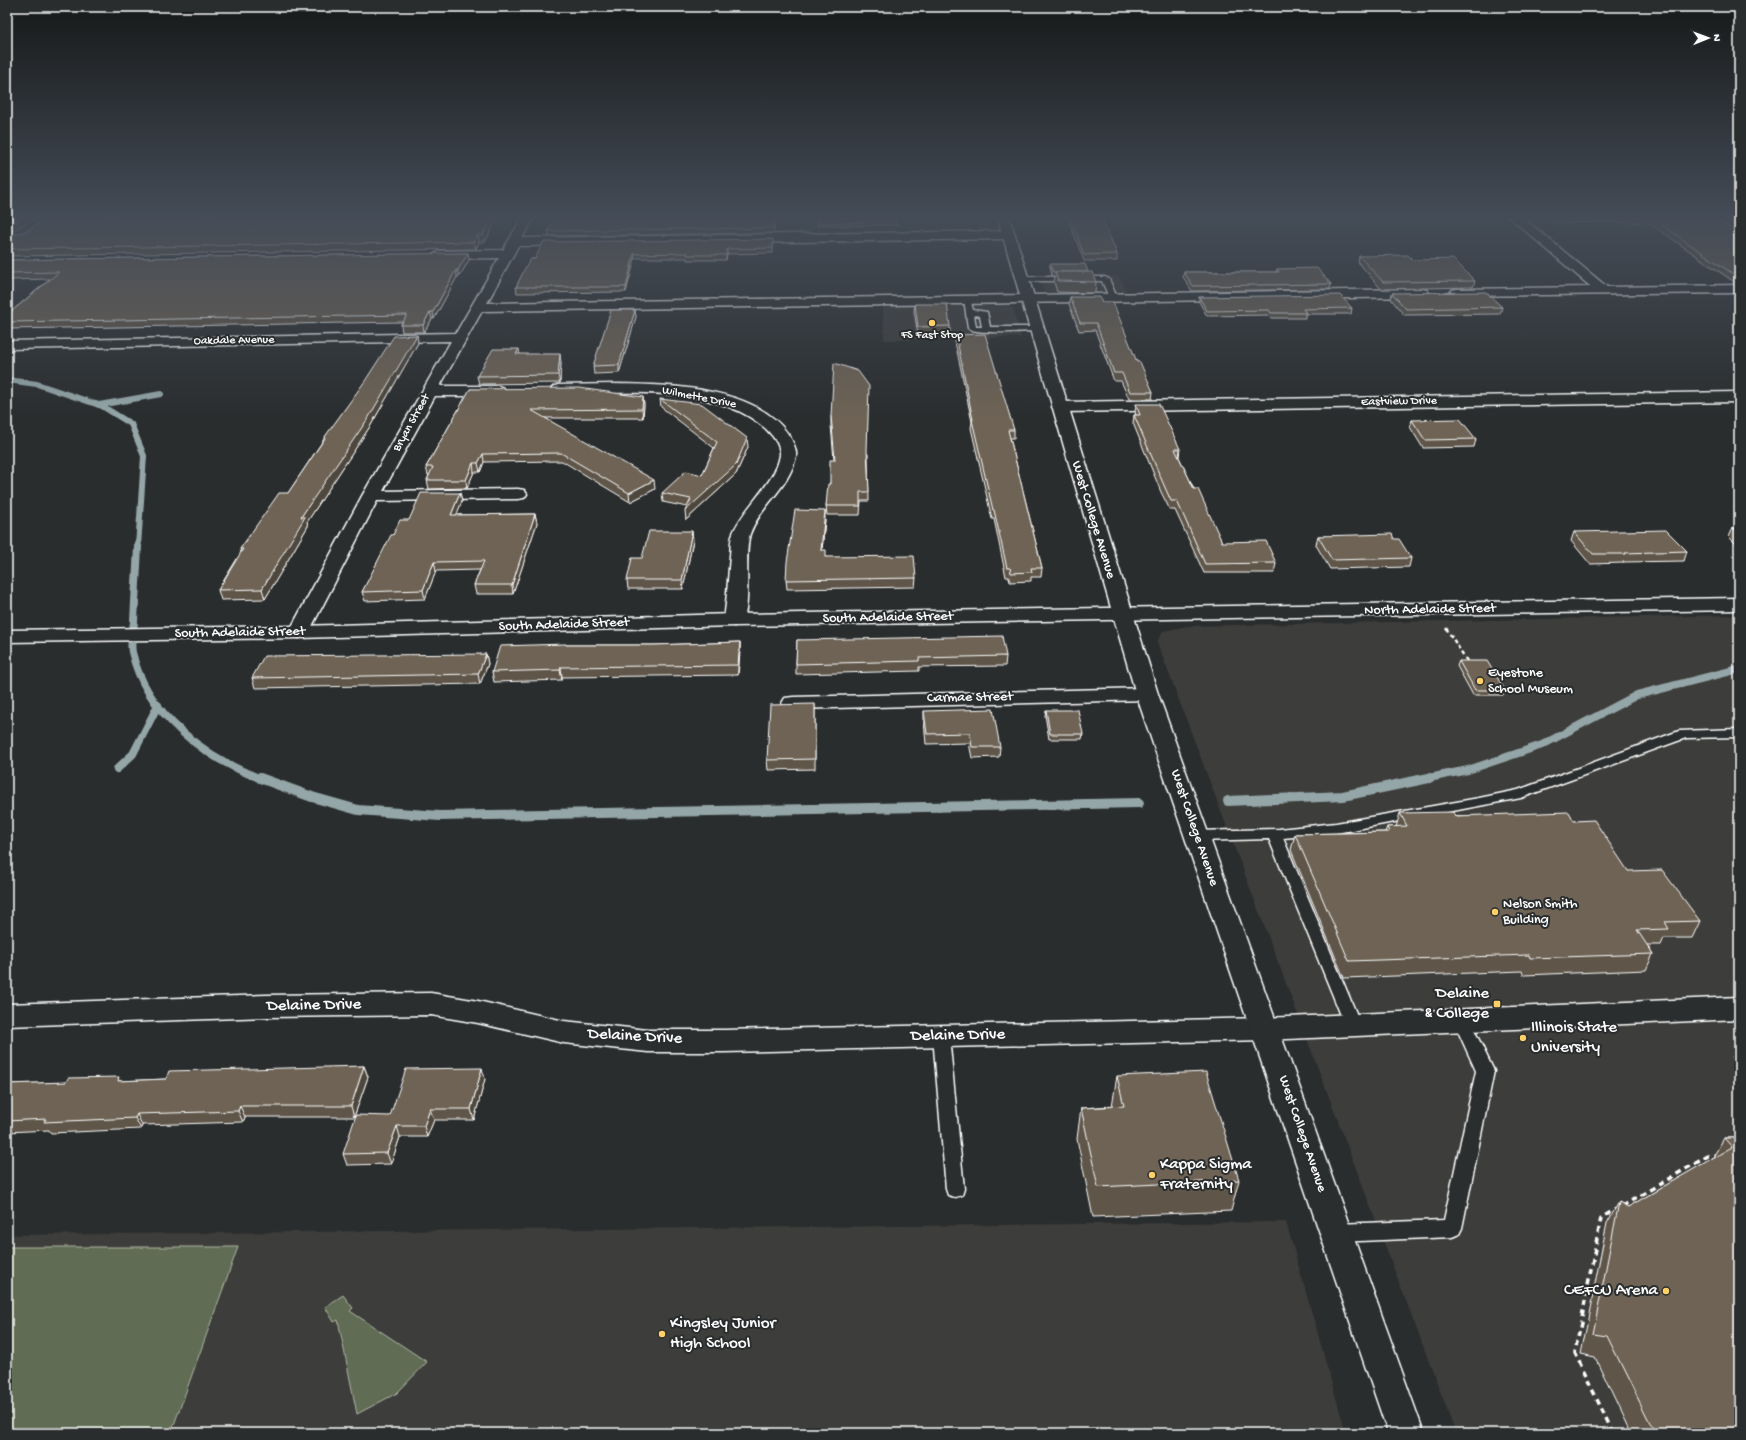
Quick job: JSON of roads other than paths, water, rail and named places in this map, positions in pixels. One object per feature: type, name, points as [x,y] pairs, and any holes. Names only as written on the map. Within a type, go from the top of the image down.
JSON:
[{"type":"street","name":"Bryan Street","points":[[299,632],[371,496],[491,283]]},
{"type":"street","name":"West College Avenue","points":[[1023,283],[1147,694],[1406,1433]]},
{"type":"street","points":[[1595,283],[1604,291]]},
{"type":"street","points":[[478,307],[968,306],[1027,298],[1739,289]]},
{"type":"street","name":"Oakdale Avenue","points":[[7,345],[461,337]]},
{"type":"street","name":"Wilmette Drive","points":[[539,390],[624,389],[674,391],[728,401],[751,409],[770,423],[782,437],[788,453],[784,470],[754,512],[741,535],[734,620]]},
{"type":"street","points":[[430,392],[516,390]]},
{"type":"street","name":"Eastview Drive","points":[[1060,407],[1739,397]]},
{"type":"street","points":[[371,496],[518,494]]},
{"type":"street","name":"North Adelaide Street","points":[[1122,614],[1739,604]]},
{"type":"street","name":"South Adelaide Street","points":[[7,636],[299,632],[734,620],[1122,614]]},
{"type":"street","name":"Carmae Street","points":[[793,703],[1147,694]]},
{"type":"street","name":"Delaine Drive","points":[[7,1015],[267,1006],[431,1004],[478,1012],[564,1032],[648,1041],[1265,1029],[1739,1008]]},
{"type":"lane","points":[[1107,283],[1113,298]]},
{"type":"lane","points":[[968,306],[972,328],[988,330],[1036,329]]},
{"type":"lane","points":[[968,306],[984,314],[988,330]]},
{"type":"lane","points":[[1196,836],[1274,834],[1336,828],[1521,794],[1684,734],[1739,732]]},
{"type":"lane","points":[[1274,834],[1353,1025]]},
{"type":"lane","points":[[1336,1233],[1452,1228],[1485,1071],[1461,1020]]},
{"type":"lane","points":[[941,1036],[954,1189]]},
{"type":"waterway","points":[[7,380],[37,384],[99,405]]},
{"type":"waterway","points":[[99,405],[161,394]]},
{"type":"waterway","points":[[99,405],[131,424],[144,456],[138,547]]},
{"type":"waterway","points":[[138,546],[134,622],[131,648],[139,674],[150,695],[158,705]]},
{"type":"waterway","points":[[1424,779],[1468,770],[1542,745],[1637,695],[1739,669]]},
{"type":"waterway","points":[[117,769],[133,754],[158,705]]},
{"type":"waterway","points":[[158,705],[181,731],[200,746],[220,759],[262,779]]},
{"type":"waterway","points":[[260,778],[312,797],[358,810],[440,816],[1139,803]]},
{"type":"waterway","points":[[1228,801],[1343,796],[1429,778]]},
{"type":"place","name":"FS Fast Stop","points":[[932,323]]},
{"type":"place","name":"Eyestone School Museum","points":[[1480,681]]},
{"type":"place","name":"Nelson Smith Building","points":[[1495,912]]},
{"type":"place","name":"Delaine & College","points":[[1497,1004]]},
{"type":"place","name":"Illinois State University","points":[[1523,1038]]},
{"type":"place","name":"Kappa Sigma Fraternity","points":[[1152,1175]]},
{"type":"place","name":"CEFCU Arena","points":[[1666,1291]]},
{"type":"place","name":"Kingsley Junior High School","points":[[662,1334]]}]
